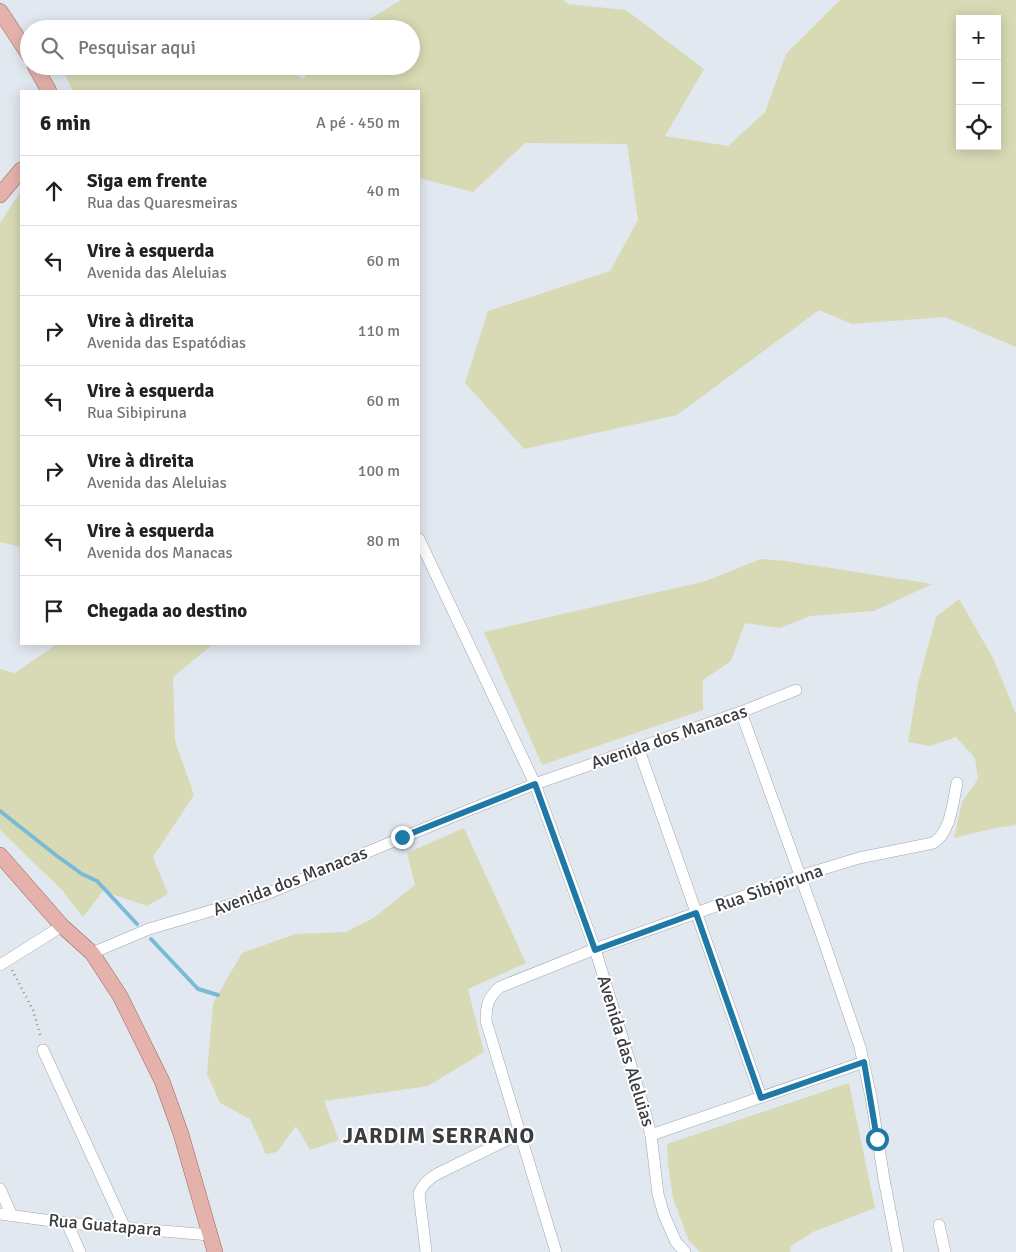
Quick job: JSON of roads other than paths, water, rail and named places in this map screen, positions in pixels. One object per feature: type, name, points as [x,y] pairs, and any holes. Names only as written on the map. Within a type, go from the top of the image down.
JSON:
[{"type":"main road","points":[[0,11],[20,41]]},
{"type":"main road","points":[[40,75],[48,90]]},
{"type":"main road","points":[[0,195],[20,171]]},
{"type":"main road","points":[[0,855],[62,926],[92,953],[120,996],[162,1081],[181,1134],[215,1252]]},
{"type":"street","name":"Avenida das Aleluias","points":[[420,541],[535,784],[595,950],[651,1135],[864,1062]]},
{"type":"street","name":"Avenida dos Manacas","points":[[92,953],[149,929],[264,895],[535,784],[741,712],[796,690]]},
{"type":"street","points":[[741,712],[864,1062],[898,1252]]},
{"type":"street","points":[[638,747],[761,1098]]},
{"type":"street","name":"Rua Sibipiruna","points":[[556,1252],[486,1021],[486,1009],[489,999],[500,987],[595,950],[800,876],[859,858],[918,847],[938,841],[947,824],[957,783]]},
{"type":"street","points":[[4,963],[62,926]]},
{"type":"street","points":[[43,1050],[125,1228]]},
{"type":"street","points":[[426,1252],[418,1194],[427,1179],[521,1133]]},
{"type":"street","points":[[651,1135],[658,1194],[664,1215],[676,1242],[685,1252]]},
{"type":"street","points":[[0,1189],[6,1215]]},
{"type":"street","name":"Rua Guatapara","points":[[6,1215],[67,1223],[210,1235]]},
{"type":"street","points":[[67,1223],[80,1252]]},
{"type":"street","points":[[939,1225],[945,1252]]},
{"type":"waterway","points":[[0,811],[57,856],[82,874],[97,881],[137,924]]},
{"type":"waterway","points":[[151,939],[198,989],[218,995]]},
{"type":"district","name":"JARDIM SERRANO","points":[[439,1135]]}]
